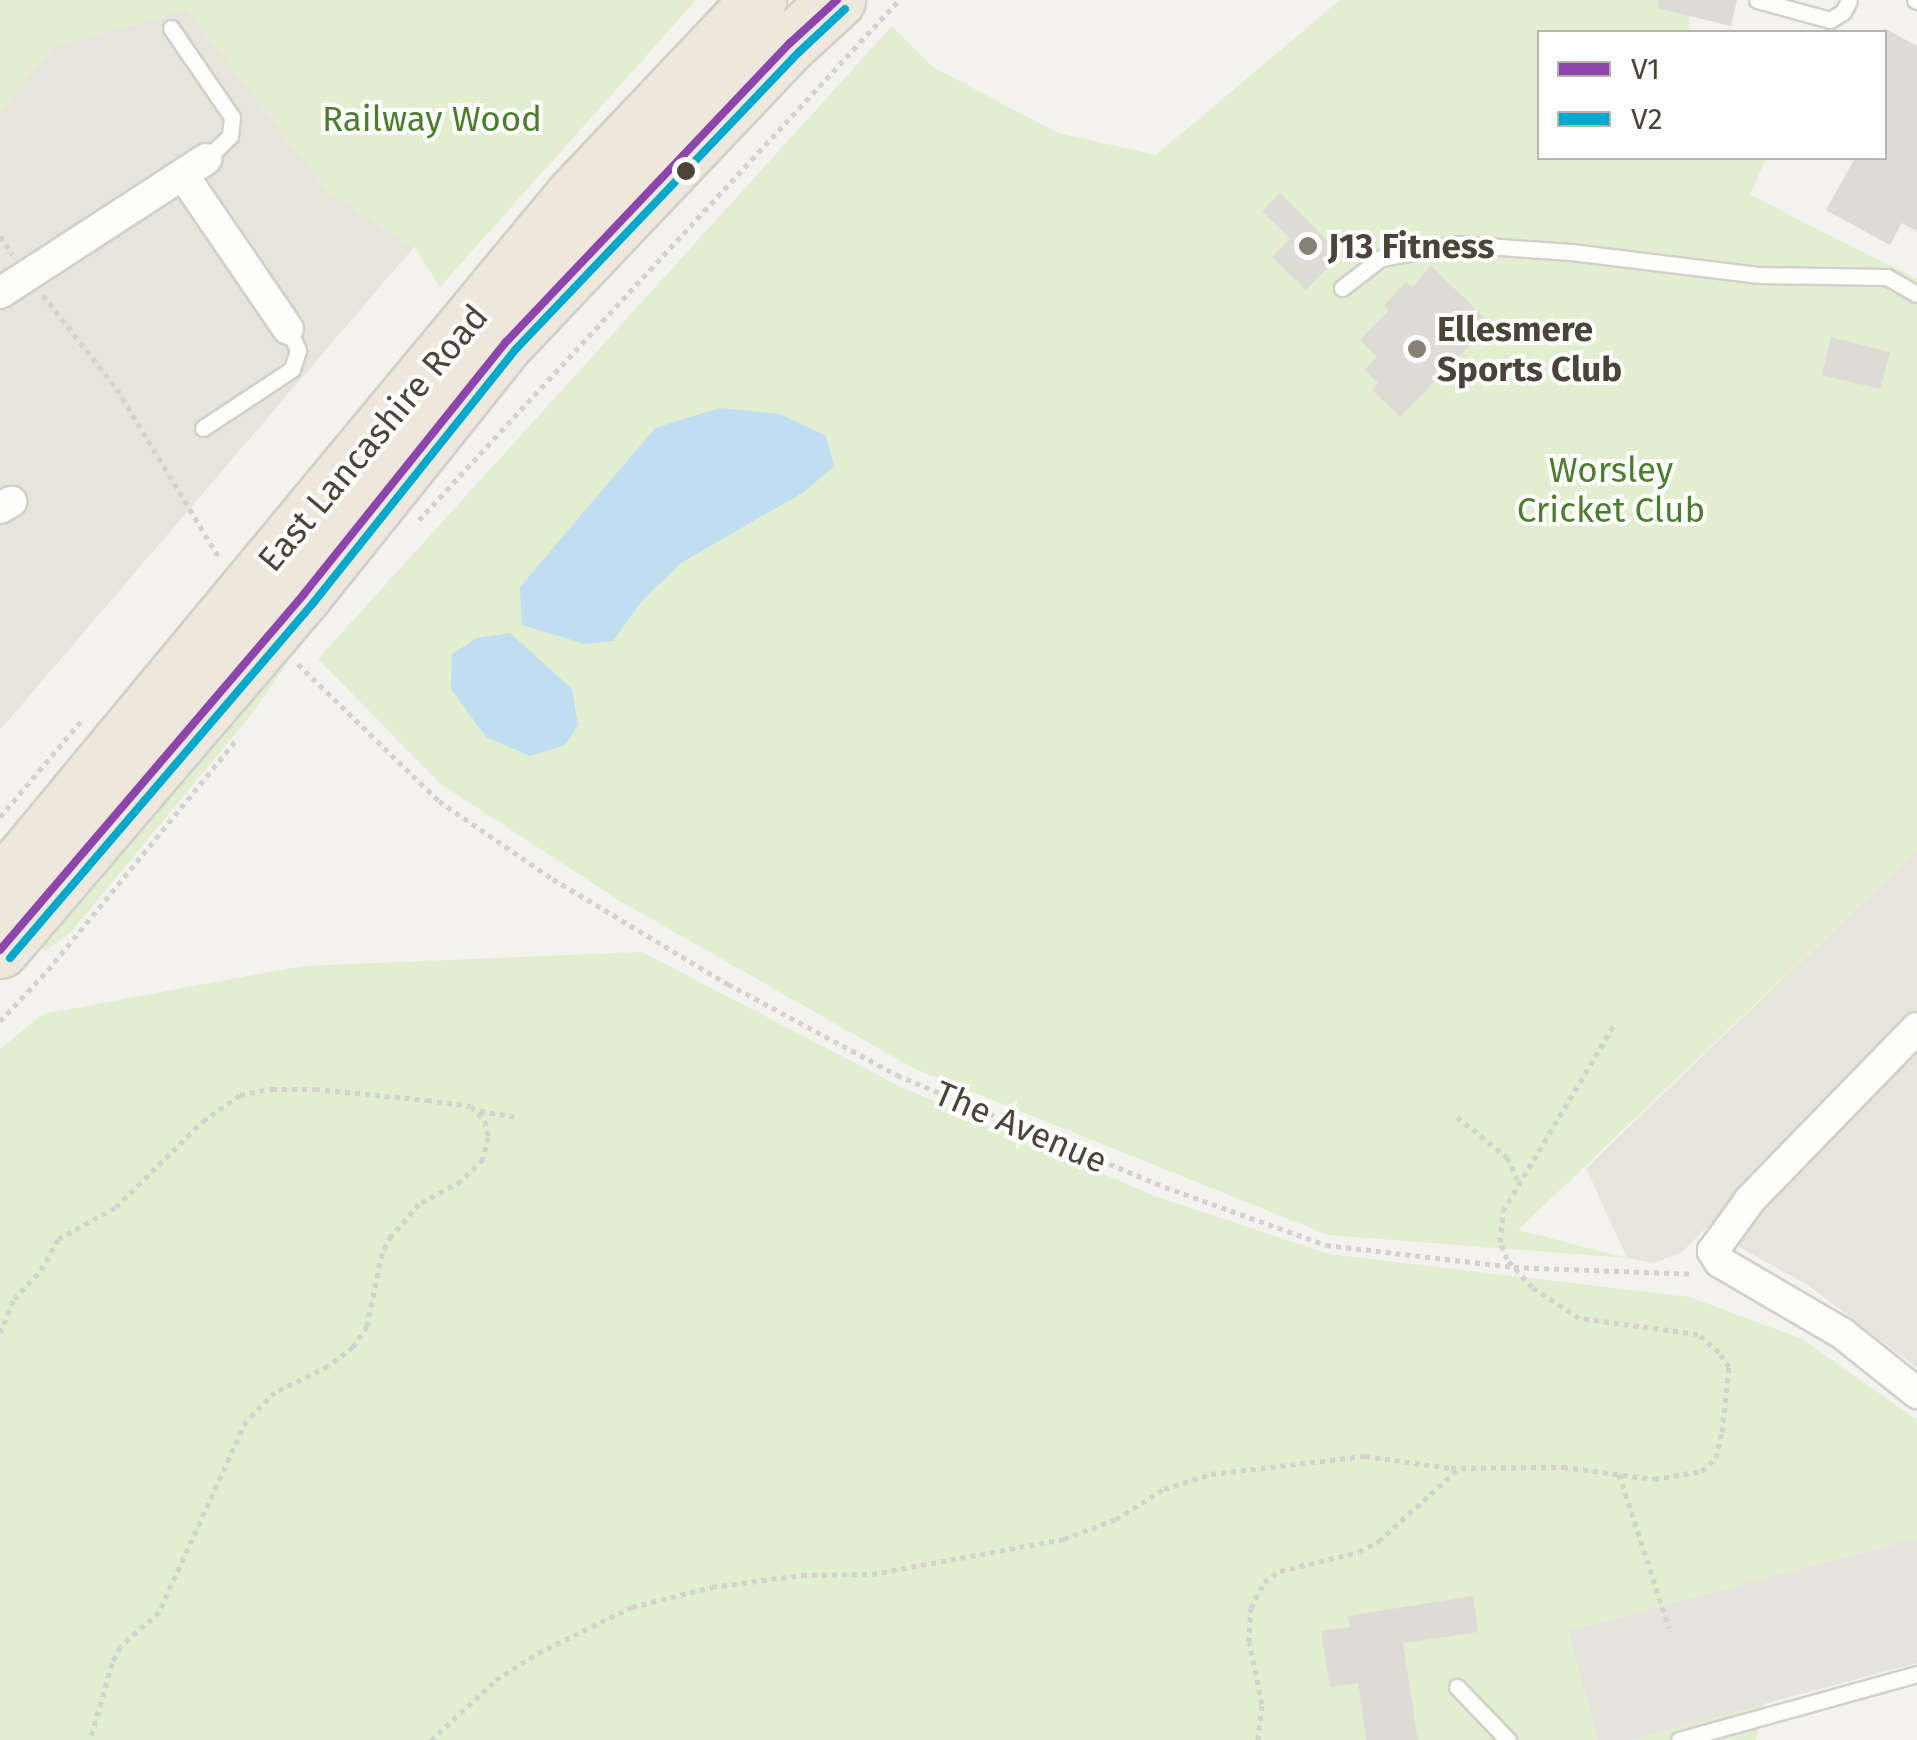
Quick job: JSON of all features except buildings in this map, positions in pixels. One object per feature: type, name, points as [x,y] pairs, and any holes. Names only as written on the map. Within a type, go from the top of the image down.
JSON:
[{"type":"highway","name":"East Lancashire Road","points":[[0,887],[572,196],[758,0]]},
{"type":"highway","points":[[633,133],[698,94],[793,0]]},
{"type":"highway","name":"East Lancashire Road","points":[[0,950],[304,594],[506,342],[790,43],[837,0]]},
{"type":"street","points":[[0,293],[194,167],[288,329]]},
{"type":"street","points":[[1917,1028],[1750,1200],[1714,1244],[1720,1262],[1844,1334],[1917,1393]]},
{"type":"lane","points":[[1757,0],[1830,20],[1843,12],[1849,0]]},
{"type":"lane","points":[[171,28],[232,117],[230,136],[194,167]]},
{"type":"lane","points":[[1342,288],[1380,258],[1458,244],[1571,252],[1758,275],[1886,278],[1917,294]]},
{"type":"lane","points":[[203,428],[292,369],[298,350],[288,329]]},
{"type":"lane","points":[[1679,1740],[1917,1674]]},
{"type":"lane","points":[[1456,1687],[1508,1740]]},
{"type":"path","points":[[407,534],[468,462],[899,0]]},
{"type":"path","points":[[0,236],[117,390],[220,558]]},
{"type":"path","name":"The Avenue","points":[[287,677],[298,664],[439,802],[553,878],[728,984],[897,1075],[1165,1187],[1326,1246],[1514,1267],[1684,1270],[1699,1276]]},
{"type":"path","points":[[0,1021],[48,970],[240,736]]},
{"type":"path","points":[[431,1740],[496,1680],[538,1653],[619,1612],[678,1594],[802,1575],[872,1574],[1064,1540],[1116,1519],[1182,1482],[1245,1468],[1365,1456],[1460,1468],[1563,1467],[1674,1478],[1711,1465],[1722,1432],[1729,1367],[1698,1334],[1579,1318],[1532,1287],[1514,1267],[1500,1242],[1498,1227],[1520,1184],[1615,1023]]},
{"type":"path","points":[[0,1333],[14,1299],[41,1270],[58,1239],[116,1207],[203,1120],[240,1095],[272,1089],[315,1089],[427,1100],[516,1117]]},
{"type":"path","points":[[90,1740],[112,1663],[127,1639],[159,1612],[246,1421],[275,1392],[328,1366],[353,1347],[367,1326],[382,1253],[391,1236],[419,1204],[461,1180],[482,1159],[488,1137],[480,1111]]},
{"type":"path","points":[[1457,1117],[1507,1157],[1520,1184]]},
{"type":"path","points":[[1258,1740],[1262,1704],[1249,1642],[1251,1608],[1264,1582],[1280,1571],[1358,1552],[1380,1541],[1460,1468]]},
{"type":"path","points":[[1618,1472],[1669,1628]]},
{"type":"shaded area","points":[[187,10],[328,192],[414,247],[0,730],[0,111],[53,47]]},
{"type":"shaded area","points":[[1917,850],[1917,1368],[1809,1286],[1706,1228],[1682,1252],[1654,1263],[1627,1258],[1586,1168]]},
{"type":"shaded area","points":[[1917,1538],[1917,1663],[1630,1740],[1598,1740],[1569,1631]]},
{"type":"green space","name":"Railway Wood","points":[[0,0],[696,0],[440,287],[414,247],[328,192],[187,10],[53,47],[0,111]]},
{"type":"green space","name":"Worsley Cricket Club","points":[[1340,0],[1691,0],[1688,30],[1537,30],[1537,160],[1765,160],[1750,195],[1917,279],[1917,850],[1518,1230],[1627,1258],[1328,1235],[913,1068],[620,901],[442,785],[318,659],[892,26],[933,67],[1058,133],[1156,155]],"holes":[[[720,408],[804,492],[681,563],[642,601],[613,640]]]},
{"type":"green space","points":[[314,624],[254,711],[71,932],[45,951],[37,942]]},
{"type":"green space","points":[[642,952],[901,1087],[1157,1197],[1329,1254],[1690,1297],[1802,1339],[1917,1420],[1917,1538],[1793,1571],[1756,1740],[0,1740],[0,1049],[43,1014],[302,966]]},
{"type":"water","points":[[720,408],[780,414],[826,436],[834,466],[804,492],[681,563],[642,601],[613,641],[585,644],[522,625],[520,587],[655,428]]},
{"type":"water","points":[[510,633],[572,689],[578,725],[565,745],[530,756],[486,737],[451,689],[452,654],[477,638]]},
{"type":"transit line","name":"V1","points":[[0,950],[304,594],[506,342],[790,43],[837,0]]},
{"type":"transit line","name":"V2","points":[[10,958],[314,602],[515,350],[799,52],[845,9]]},
{"type":"place","name":"J13 Fitness","points":[[1308,246]]},
{"type":"place","name":"Ellesmere Sports Club","points":[[1417,349]]}]
